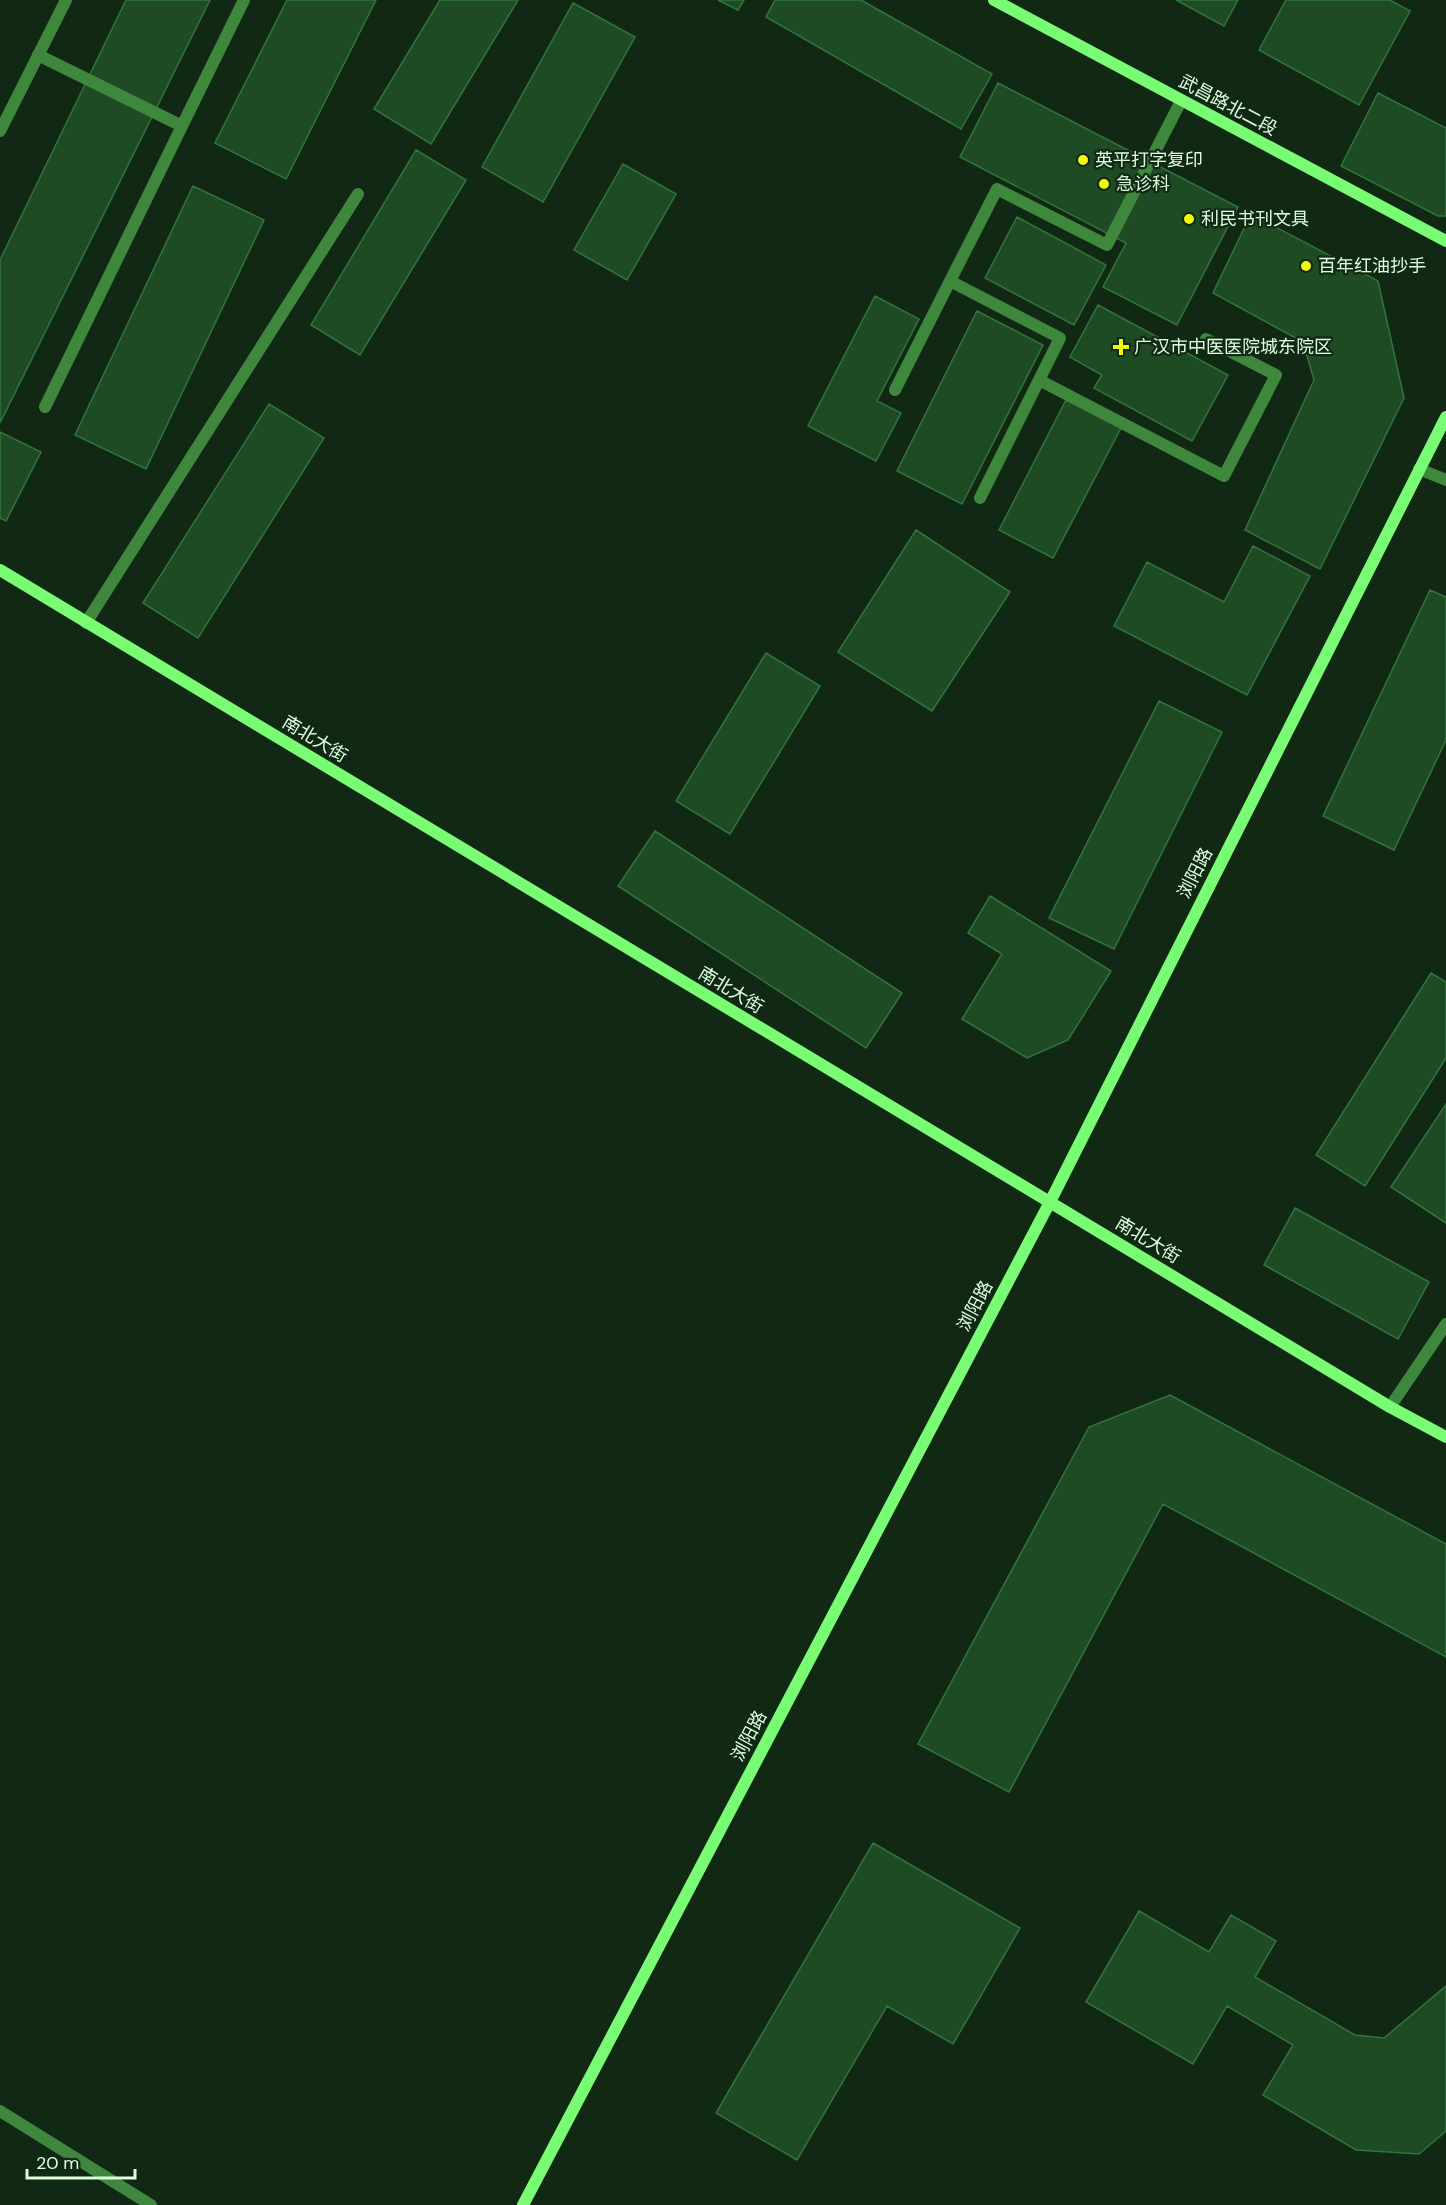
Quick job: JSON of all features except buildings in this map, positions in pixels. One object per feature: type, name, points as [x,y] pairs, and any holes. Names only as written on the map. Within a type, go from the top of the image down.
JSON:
[{"type":"street","points":[[0,131],[66,0]]},
{"type":"street","points":[[45,407],[244,0]]},
{"type":"street","name":"武昌路北二段","points":[[994,0],[1446,241]]},
{"type":"street","points":[[38,55],[182,126]]},
{"type":"street","points":[[895,390],[998,189],[1107,245],[1181,101]]},
{"type":"street","points":[[86,623],[358,194]]},
{"type":"street","points":[[950,281],[1060,338],[980,498]]},
{"type":"street","points":[[1039,380],[1224,476],[1276,375],[1206,339]]},
{"type":"street","name":"浏阳路","points":[[523,2205],[1050,1202],[1446,417]]},
{"type":"street","points":[[1419,469],[1446,480]]},
{"type":"street","name":"南北大街","points":[[0,570],[1390,1407],[1446,1437]]},
{"type":"street","points":[[1390,1407],[1446,1324]]},
{"type":"street","points":[[0,2111],[151,2205]]},
{"type":"place","name":"英平打字复印","points":[[1083,160]]},
{"type":"place","name":"急诊科","points":[[1104,184]]},
{"type":"place","name":"利民书刊文具","points":[[1189,219]]},
{"type":"place","name":"百年红油抄手","points":[[1306,266]]},
{"type":"place","name":"广汉市中医医院城东院区","points":[[1121,347]]}]
